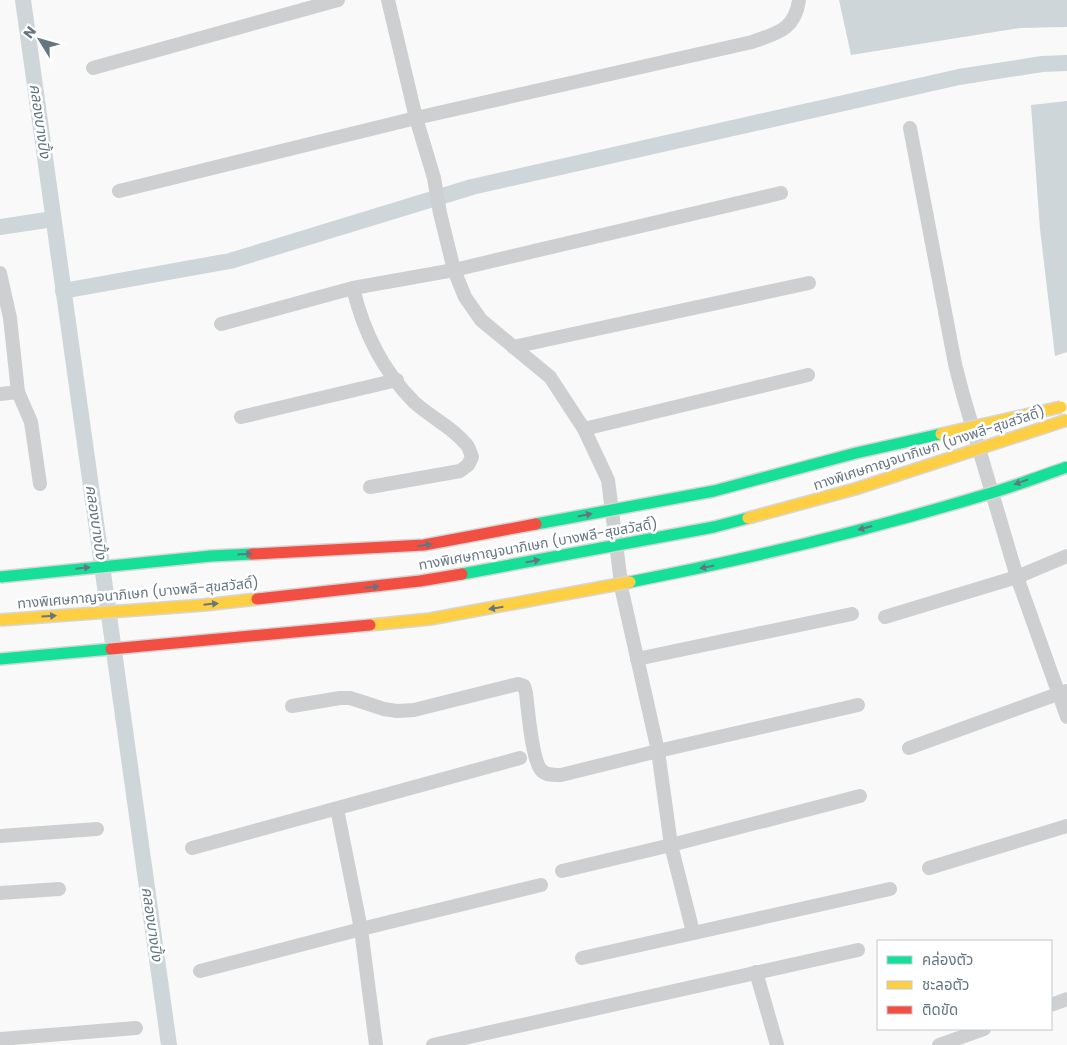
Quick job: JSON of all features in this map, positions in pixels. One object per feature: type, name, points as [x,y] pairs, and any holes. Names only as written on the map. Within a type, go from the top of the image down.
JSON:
[{"type":"highway","points":[[0,576],[211,556],[424,545],[714,491],[856,453],[1067,406]]},
{"type":"highway","name":"ทางพิเศษกาญจนาภิเษก (บางพลี-สุขสวัสดิ์)","points":[[0,620],[204,605],[420,582],[530,562],[714,527],[855,489],[1067,420]]},
{"type":"highway","points":[[2,659],[430,619],[529,602],[717,565],[863,529],[982,496],[1067,467]]},
{"type":"street","points":[[93,68],[338,0]]},
{"type":"street","points":[[388,0],[416,118],[434,178],[440,213],[454,270],[465,297],[481,320],[550,377],[584,429],[608,480],[622,591],[658,751],[671,845],[693,932]]},
{"type":"street","points":[[119,191],[416,118],[752,42],[777,33],[789,25],[797,12],[799,0]]},
{"type":"street","points":[[910,128],[955,364],[1017,577],[1063,692],[1067,717]]},
{"type":"street","points":[[221,324],[353,288],[454,270],[781,193]]},
{"type":"street","points":[[0,273],[10,318],[18,392],[31,422],[40,484]]},
{"type":"street","points":[[513,347],[810,283]]},
{"type":"street","points":[[353,288],[359,312],[369,337],[389,370],[414,402],[466,444],[472,457],[468,465],[460,471],[370,487]]},
{"type":"street","points":[[584,429],[808,375]]},
{"type":"street","points":[[241,417],[397,380]]},
{"type":"street","points":[[0,394],[18,392]]},
{"type":"street","points":[[885,617],[1017,577],[1067,556]]},
{"type":"street","points":[[637,659],[852,614]]},
{"type":"street","points":[[292,706],[350,698],[390,710],[414,710],[518,684],[524,686],[526,693],[535,756],[540,770],[548,774],[561,775],[858,706]]},
{"type":"street","points":[[909,748],[1063,692]]},
{"type":"street","points":[[192,848],[520,758]]},
{"type":"street","points":[[562,871],[860,796]]},
{"type":"street","points":[[337,809],[361,929],[376,1045]]},
{"type":"street","points":[[930,868],[1067,826]]},
{"type":"street","points":[[0,836],[98,829]]},
{"type":"street","points":[[200,971],[541,884]]},
{"type":"street","points":[[0,893],[59,889]]},
{"type":"street","points":[[582,958],[890,889]]},
{"type":"street","points":[[433,1045],[858,950]]},
{"type":"street","points":[[756,972],[777,1045]]},
{"type":"street","points":[[1052,1005],[1067,999]]},
{"type":"street","points":[[0,1039],[136,1028]]},
{"type":"street","points":[[938,1045],[981,1030]]},
{"type":"shaded area","points":[[839,0],[1067,0],[1067,27],[1020,28],[851,55]]},
{"type":"shaded area","points":[[1067,101],[1067,352],[1055,356],[1040,229],[1031,105]]},
{"type":"waterway","name":"คลองบางปิ้ง","points":[[23,0],[169,1045]]},
{"type":"waterway","points":[[63,291],[230,261],[472,187],[959,77],[1042,64],[1067,63]]},
{"type":"waterway","points":[[0,227],[53,219]]},
{"type":"traffic: fast","points":[[536,524],[714,491],[856,453],[941,434]]},
{"type":"traffic: fast","points":[[630,582],[718,564],[850,533],[992,493],[1067,467]]},
{"type":"traffic: fast","points":[[462,574],[714,527],[748,518]]},
{"type":"traffic: fast","points":[[0,577],[211,556],[252,554]]},
{"type":"traffic: fast","points":[[0,659],[111,649]]},
{"type":"traffic: slow","points":[[941,434],[1061,407]]},
{"type":"traffic: slow","points":[[748,518],[855,489],[1067,420]]},
{"type":"traffic: slow","points":[[370,625],[430,619],[630,582]]},
{"type":"traffic: slow","points":[[0,620],[204,605],[257,599]]},
{"type":"traffic: jam","points":[[252,554],[424,545],[536,524]]},
{"type":"traffic: jam","points":[[257,599],[420,581],[462,574]]},
{"type":"traffic: jam","points":[[111,649],[370,625]]}]
